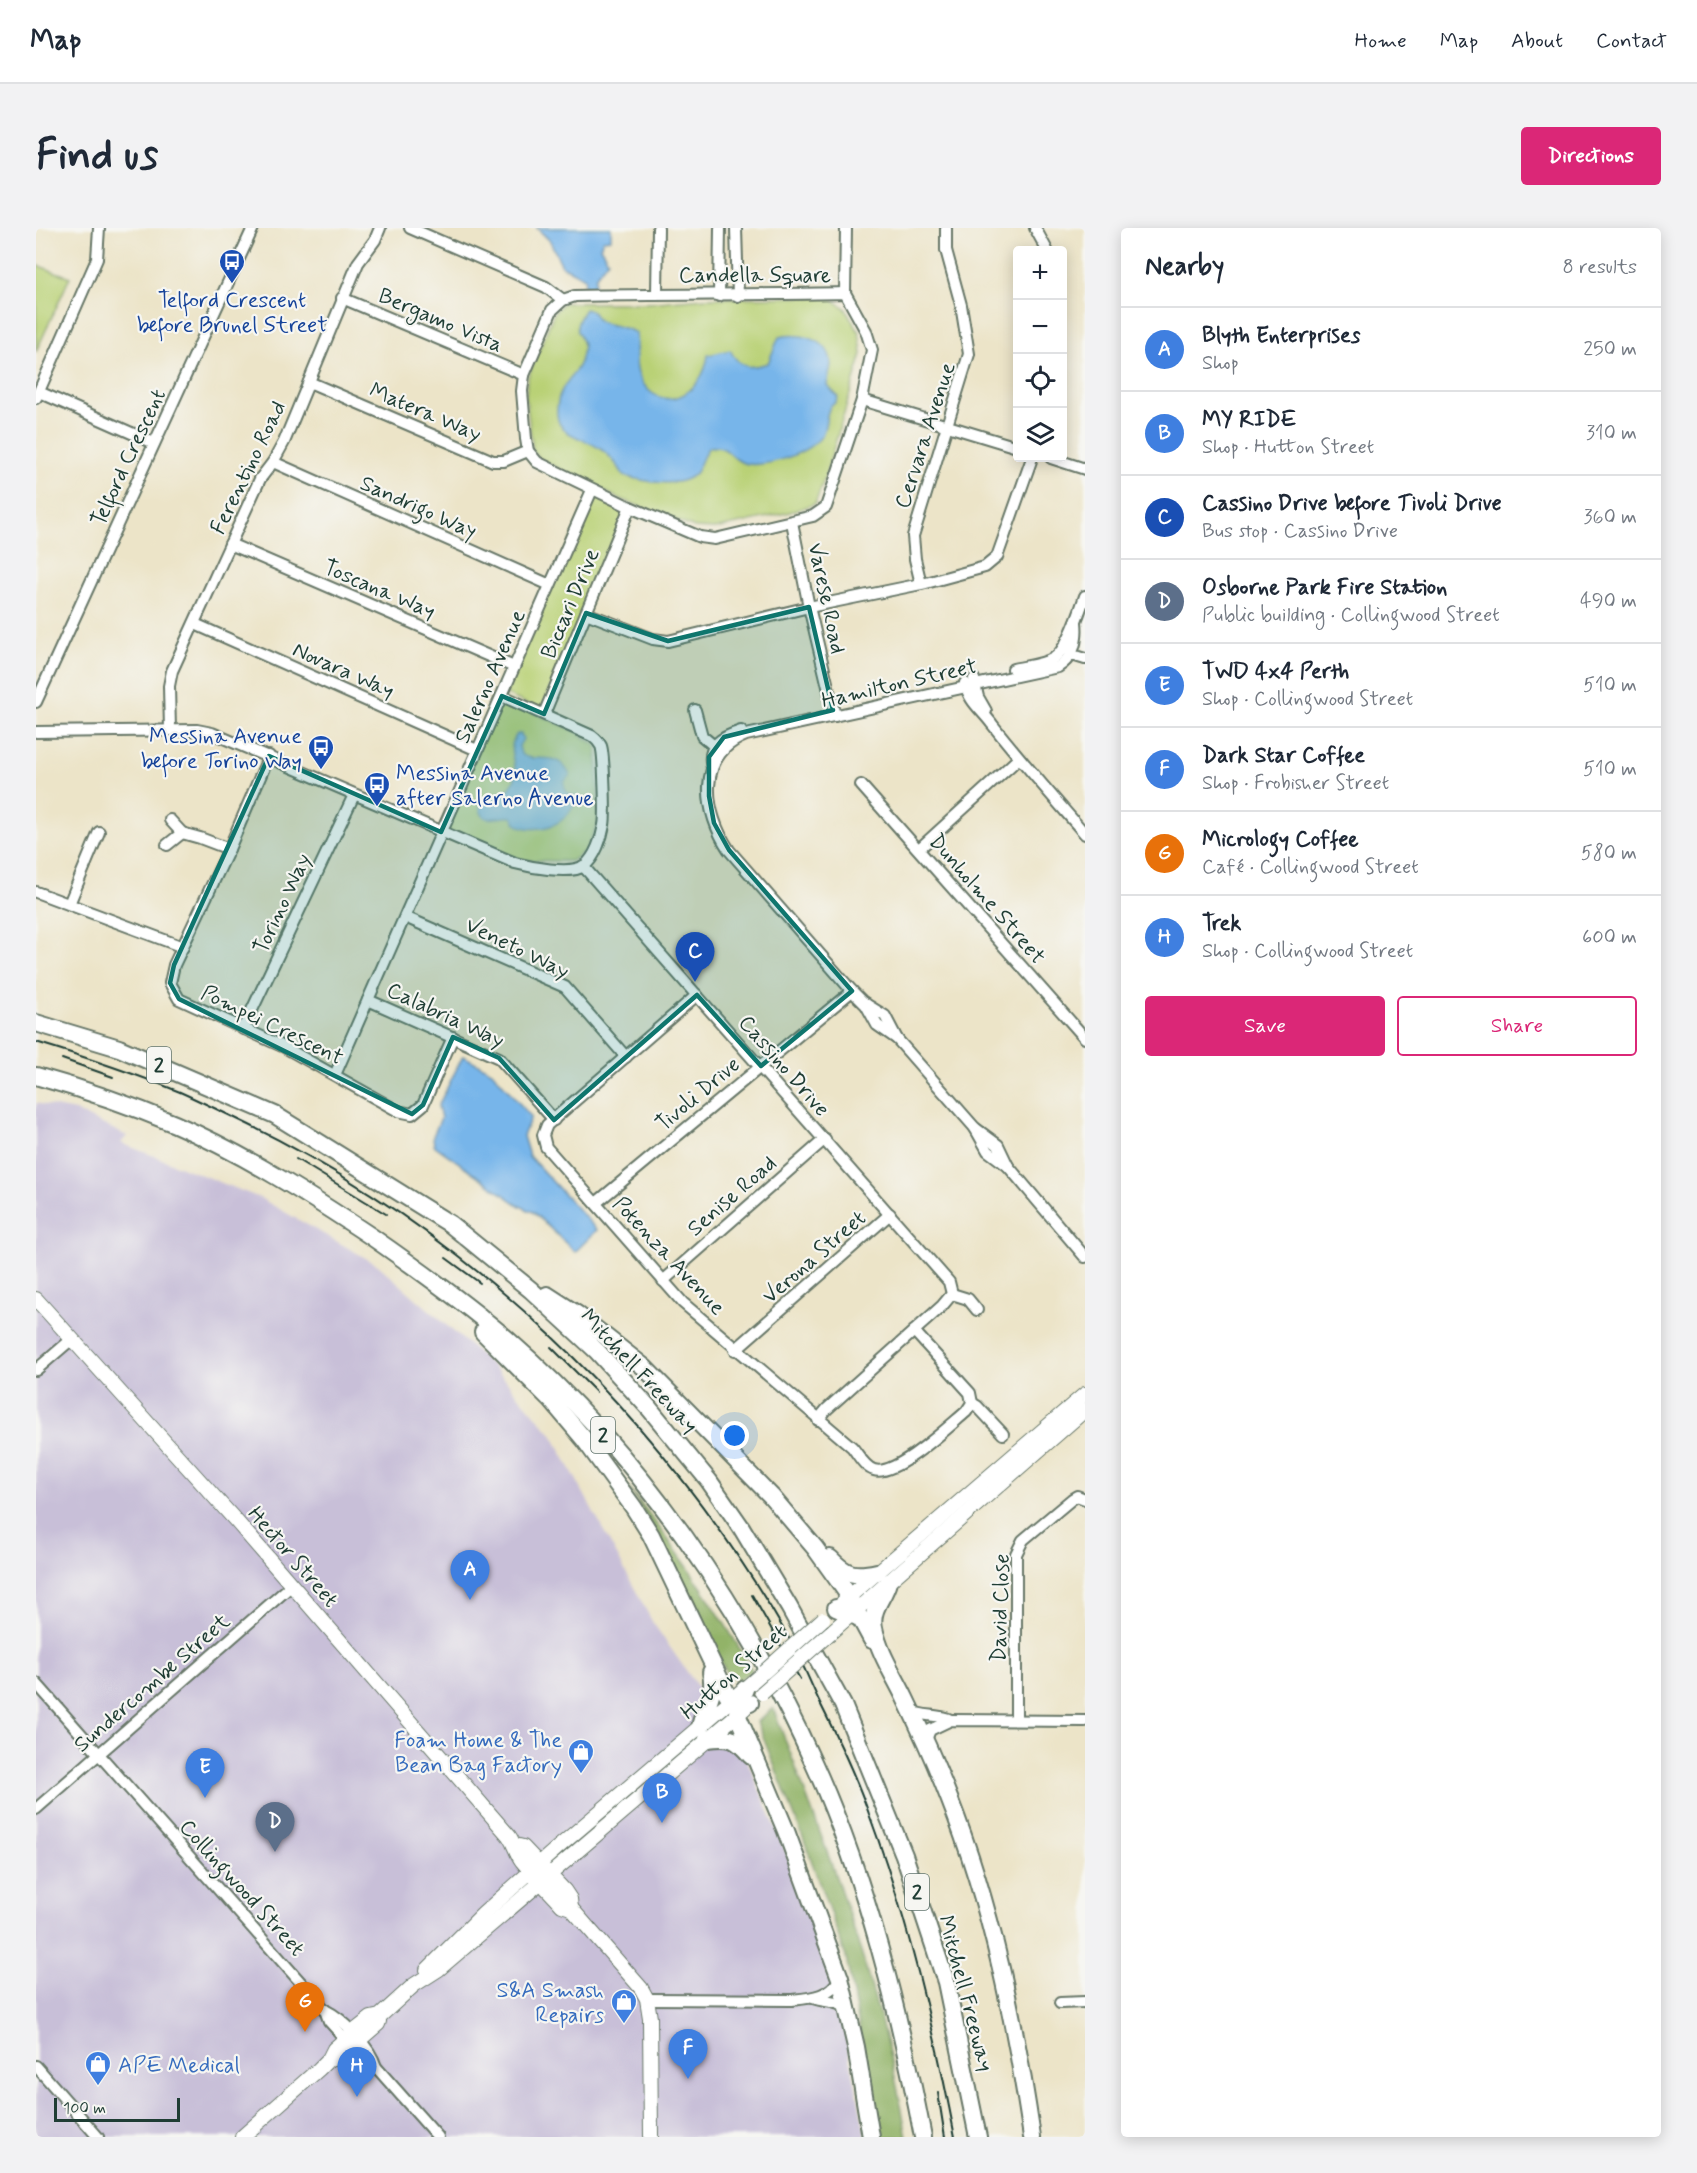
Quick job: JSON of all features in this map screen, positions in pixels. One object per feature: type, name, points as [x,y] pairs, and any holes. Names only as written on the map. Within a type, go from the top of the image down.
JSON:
[{"type":"highway","name":"Mitchell Freeway","points":[[36,1023],[119,1048],[275,1115],[450,1224],[494,1259],[597,1351],[649,1408],[701,1472],[741,1527],[819,1659],[843,1705],[886,1809],[946,1982],[978,2137]]},
{"type":"highway","name":"2","points":[[36,1076],[108,1098],[176,1125],[246,1159],[342,1217],[431,1279],[508,1340],[550,1379],[606,1439],[659,1504],[703,1564],[768,1671],[816,1768],[856,1876],[888,1981],[923,2137]]},
{"type":"highway","points":[[494,1259],[578,1315],[644,1367],[771,1496],[815,1548],[845,1590],[846,1613],[881,1651]]},
{"type":"highway","points":[[431,1279],[552,1401],[618,1483],[651,1535],[708,1659],[741,1701],[758,1763],[816,1909],[840,1978],[848,2008],[871,2137]]},
{"type":"highway","points":[[815,1548],[823,1551],[846,1573],[882,1577],[885,1592],[878,1602],[873,1621],[881,1651],[911,1711],[949,1799],[984,1901],[1011,2007],[1032,2137]]},
{"type":"highway","points":[[708,1659],[713,1690],[702,1717],[704,1734],[739,1742],[758,1763]]},
{"type":"main road","name":"Hector Street","points":[[36,1299],[292,1585],[513,1841],[516,1851],[545,1878],[564,1890],[570,1899],[571,1908]]},
{"type":"main road","name":"Hutton Street","points":[[414,1985],[439,1969],[586,1843],[741,1701],[846,1613],[882,1577],[1085,1394]]},
{"type":"main road","name":"Hutton Street","points":[[882,1577],[1085,1410]]},
{"type":"main road","name":"Hutton Street","points":[[741,1701],[830,1633],[846,1613]]},
{"type":"main road","name":"Hutton Street","points":[[242,2137],[329,2059],[341,2056],[353,2040],[378,2024],[380,2016],[414,1985],[433,1962],[556,1849],[704,1734]]},
{"type":"main road","points":[[513,1841],[522,1839],[535,1850],[544,1852],[556,1849]]},
{"type":"main road","points":[[564,1890],[563,1877],[567,1869],[579,1857],[586,1843]]},
{"type":"main road","name":"Hector Street","points":[[545,1878],[562,1905],[571,1908],[641,1988],[647,1999]]},
{"type":"main road","points":[[647,1999],[650,2018],[651,2137]]},
{"type":"street","points":[[99,228],[97,259],[37,395],[154,443]]},
{"type":"street","name":"Telford Crescent","points":[[36,702],[253,228]]},
{"type":"street","name":"Ferentino Road","points":[[170,730],[169,686],[172,671],[260,479],[284,442],[357,263],[375,240],[380,228]]},
{"type":"street","points":[[410,228],[546,286],[563,300],[552,310],[524,375],[522,391],[528,451]]},
{"type":"street","points":[[657,294],[658,228]]},
{"type":"street","points":[[845,293],[846,228]]},
{"type":"street","name":"Cervara Avenue","points":[[921,584],[915,560],[913,536],[969,354],[961,305],[946,250],[946,228]]},
{"type":"street","points":[[1035,228],[1045,246]]},
{"type":"street","points":[[718,296],[720,229],[736,229],[738,296]]},
{"type":"street","name":"Candella Square","points":[[528,451],[537,462],[592,490],[700,537],[715,539],[813,516],[826,507],[862,400],[872,350],[866,331],[845,293],[738,296],[657,294],[575,296],[563,300]]},
{"type":"street","name":"Bergamo Vista","points":[[342,298],[524,375]]},
{"type":"street","name":"Matera Way","points":[[309,382],[492,461],[504,460],[528,451]]},
{"type":"street","points":[[862,400],[1013,446]]},
{"type":"street","name":"Sandrigo Way","points":[[273,462],[550,585]]},
{"type":"street","points":[[586,614],[653,639],[668,641],[809,607],[921,584],[984,567],[997,557],[1031,462]]},
{"type":"street","points":[[1065,462],[1085,468]]},
{"type":"street","name":"Salerno Avenue","points":[[335,1076],[592,490]]},
{"type":"street","name":"Biccari Drive","points":[[544,714],[630,507]]},
{"type":"street","name":"Varese Road","points":[[792,522],[834,713]]},
{"type":"street","name":"Toscana Way","points":[[230,544],[514,667]]},
{"type":"street","points":[[1085,596],[1076,622],[1077,632],[1072,648],[1085,659]]},
{"type":"street","name":"Novara Way","points":[[195,624],[477,750]]},
{"type":"street","name":"Hamilton Street","points":[[1072,648],[1064,663],[1051,669],[970,683],[834,713],[774,727],[735,740],[718,749],[712,768],[709,796],[714,823],[729,850],[864,1003],[877,1025],[897,1039],[975,1128],[987,1151],[1008,1166],[1083,1251]]},
{"type":"street","points":[[970,683],[973,704],[987,717],[1085,834]]},
{"type":"street","points":[[36,732],[197,730],[212,733],[515,862],[531,867],[566,869],[583,866],[590,859],[598,844],[605,823],[602,748],[592,736],[502,696]]},
{"type":"street","points":[[695,710],[702,736],[718,749]]},
{"type":"street","name":"Pompei Crescent","points":[[269,756],[229,849],[174,965],[170,983],[179,999],[284,1047],[398,1111],[412,1114],[423,1105],[453,1037]]},
{"type":"street","points":[[919,849],[1019,758]]},
{"type":"street","name":"Dunholme Street","points":[[861,785],[1085,1038]]},
{"type":"street","name":"Torino Way","points":[[243,1029],[354,795]]},
{"type":"street","points":[[170,820],[182,833],[229,849]]},
{"type":"street","points":[[69,904],[99,832]]},
{"type":"street","points":[[167,845],[182,833]]},
{"type":"street","name":"Cassino Drive","points":[[583,866],[949,1282],[952,1294],[968,1299],[977,1310]]},
{"type":"street","points":[[36,892],[183,947]]},
{"type":"street","name":"Veneto Way","points":[[405,917],[565,987],[626,1057]]},
{"type":"street","name":"Tivoli Drive","points":[[596,1203],[852,991]]},
{"type":"street","points":[[554,1120],[697,995]]},
{"type":"street","name":"Calabria Way","points":[[368,999],[499,1058],[554,1120]]},
{"type":"street","name":"Potenza Avenue","points":[[554,1120],[547,1125],[543,1135],[546,1147],[682,1303],[852,1447],[871,1469],[879,1471],[913,1456],[966,1412],[972,1403]]},
{"type":"street","name":"Senise Road","points":[[663,1281],[825,1139]]},
{"type":"street","name":"Verona Street","points":[[735,1350],[890,1214]]},
{"type":"street","points":[[818,1420],[827,1409],[952,1294]]},
{"type":"street","points":[[914,1331],[970,1394],[972,1403],[1003,1434]]},
{"type":"street","points":[[36,1370],[72,1339]]},
{"type":"street","name":"David Close","points":[[1016,1720],[1016,1554],[1023,1540],[1072,1499],[1077,1496],[1085,1499]]},
{"type":"street","name":"Sundercombe Street","points":[[36,1809],[292,1585]]},
{"type":"street","name":"Collingwood Street","points":[[36,1683],[325,2010],[329,2021],[374,2060],[376,2067],[438,2137]]},
{"type":"street","points":[[911,1711],[923,1715],[941,1715],[951,1720]]},
{"type":"street","points":[[925,1742],[930,1730],[951,1720],[1085,1721]]},
{"type":"street","points":[[647,1999],[790,2000],[813,1998],[834,1990],[840,1978]]},
{"type":"street","points":[[813,1998],[821,2001],[834,2001],[848,2008]]},
{"type":"street","points":[[1060,2002],[1085,2002]]},
{"type":"street","points":[[36,2066],[98,2137]]},
{"type":"highlighted area","points":[[809,607],[833,710],[724,737],[709,757],[709,796],[714,823],[729,850],[852,991],[761,1066],[697,995],[554,1120],[499,1058],[453,1037],[423,1105],[412,1114],[179,999],[170,983],[174,965],[269,756],[441,832],[502,696],[544,714],[586,613],[668,641]]},
{"type":"shaded area","points":[[36,1103],[75,1111],[127,1136],[121,1143],[260,1198],[378,1265],[494,1367],[552,1434],[653,1623],[744,1753],[817,1925],[833,1972],[866,2137],[36,2137]]},
{"type":"green space","points":[[36,265],[70,277],[36,352]]},
{"type":"green space","points":[[829,297],[845,308],[859,332],[862,354],[815,504],[715,529],[695,528],[616,497],[540,459],[533,451],[526,398],[527,380],[554,313],[563,303],[648,303],[705,298]]},
{"type":"green space","points":[[592,492],[627,508],[541,710],[502,693]]},
{"type":"green space","points":[[501,698],[575,731],[597,746],[598,822],[586,850],[571,861],[521,860],[443,829]]},
{"type":"green space","points":[[629,1488],[694,1577],[752,1670],[739,1681],[726,1672],[663,1544]]},
{"type":"green space","points":[[773,1708],[832,1866],[867,1973],[883,2027],[907,2137],[880,2137],[846,1957],[804,1840],[757,1722]]},
{"type":"water","points":[[537,228],[611,228],[611,239],[603,240],[600,247],[608,260],[595,277],[594,287],[584,288],[585,278],[562,266],[550,241]]},
{"type":"water","points":[[585,309],[592,311],[598,321],[636,333],[636,362],[640,378],[648,390],[658,397],[669,399],[690,390],[698,381],[705,369],[708,355],[730,350],[737,361],[750,367],[768,363],[779,337],[803,337],[818,342],[829,354],[831,362],[827,385],[838,397],[829,409],[822,435],[816,442],[797,454],[760,464],[741,462],[724,449],[709,447],[696,472],[690,478],[682,481],[662,483],[624,476],[607,454],[567,432],[558,419],[559,397],[578,367],[582,356],[583,344],[577,328]]},
{"type":"water","points":[[517,734],[521,734],[523,739],[519,746],[521,754],[533,758],[553,759],[565,767],[570,775],[564,785],[569,793],[576,796],[574,804],[565,817],[552,826],[527,828],[519,826],[512,817],[491,819],[483,816],[481,812],[480,806],[506,792],[514,781],[516,774],[512,749]]},
{"type":"water","points":[[463,1056],[492,1071],[531,1117],[523,1136],[529,1156],[597,1230],[575,1252],[533,1212],[520,1206],[434,1145],[433,1136],[441,1118],[438,1106]]},
{"type":"railway","points":[[36,1042],[91,1059],[200,1101],[320,1163],[401,1214],[478,1272],[550,1334],[617,1403],[679,1476],[736,1553],[792,1643],[858,1786],[883,1854],[908,1934],[929,2015],[955,2137]]},
{"type":"railway","points":[[62,1059],[113,1077]]},
{"type":"railway","points":[[296,1159],[386,1214]]},
{"type":"railway","points":[[446,1258],[480,1283]]},
{"type":"railway","points":[[551,1347],[596,1392]]},
{"type":"railway","points":[[752,1595],[800,1679]]},
{"type":"railway","points":[[938,2093],[945,2137]]},
{"type":"place","name":"Telford Crescent before Brunel Street","points":[[232,285]]},
{"type":"place","name":"Messina Avenue before Torino Way","points":[[321,771]]},
{"type":"place","name":"Messina Avenue after Salerno Avenue","points":[[377,808]]},
{"type":"place","name":"Cassino Drive before Tivoli Drive","points":[[695,982]]},
{"type":"place","name":"Blyth Enterprises","points":[[470,1600]]},
{"type":"place","name":"Foam Home & The Bean Bag Factory","points":[[581,1775]]},
{"type":"place","name":"TWD 4x4 Perth","points":[[205,1798]]},
{"type":"place","name":"MY RIDE","points":[[662,1823]]},
{"type":"place","name":"Osborne Park Fire Station","points":[[275,1852]]},
{"type":"place","name":"S&A Smash Repairs","points":[[624,2025]]},
{"type":"place","name":"Micrology Coffee","points":[[305,2032]]},
{"type":"place","name":"Dark Star Coffee","points":[[688,2079]]},
{"type":"place","name":"APE Medical","points":[[98,2087]]},
{"type":"place","name":"Trek","points":[[357,2097]]}]
